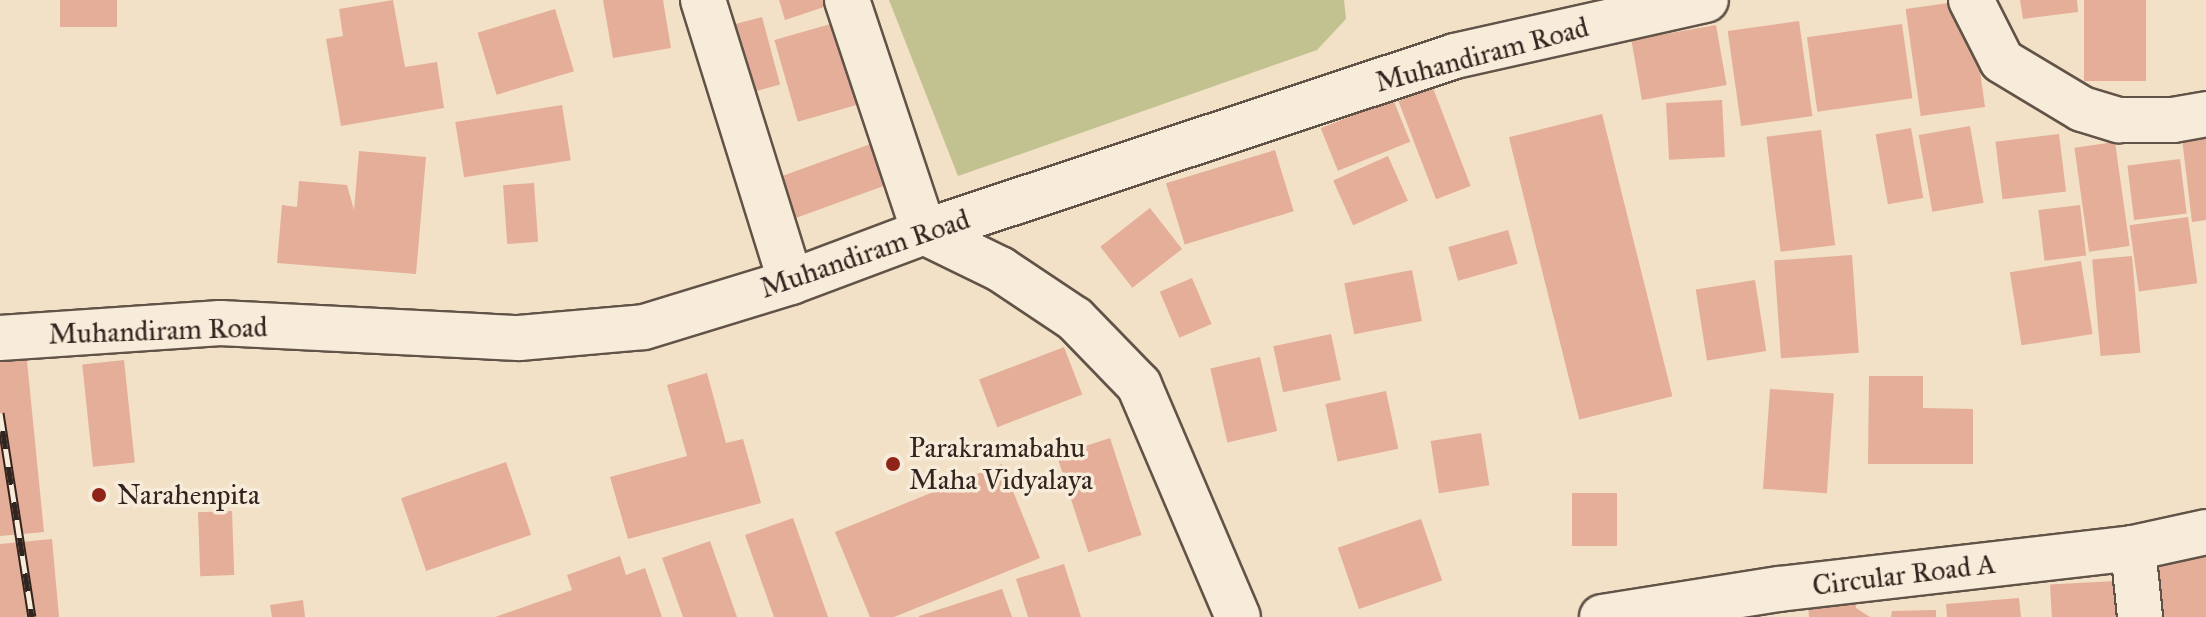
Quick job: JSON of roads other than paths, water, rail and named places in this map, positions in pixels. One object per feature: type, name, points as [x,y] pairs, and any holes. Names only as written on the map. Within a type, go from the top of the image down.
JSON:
[{"type":"street","points":[[703,0],[791,282]]},
{"type":"street","points":[[847,0],[924,232],[1000,269],[1075,319],[1139,385],[1238,617]]},
{"type":"street","name":"Muhandiram Road","points":[[0,338],[220,323],[519,338],[644,327],[791,282],[924,232],[1455,56],[1706,0]]},
{"type":"street","points":[[1971,0],[2002,61],[2082,109],[2119,120],[2173,120],[2206,114]]},
{"type":"street","name":"Circular Road A","points":[[1602,617],[1781,603],[2133,548],[2206,532]]},
{"type":"street","points":[[2133,548],[2140,617]]},
{"type":"railway","points":[[0,413],[32,617]]},
{"type":"place","name":"Parakramabahu Maha Vidyalaya","points":[[893,464]]},
{"type":"place","name":"Narahenpita","points":[[99,495]]}]
